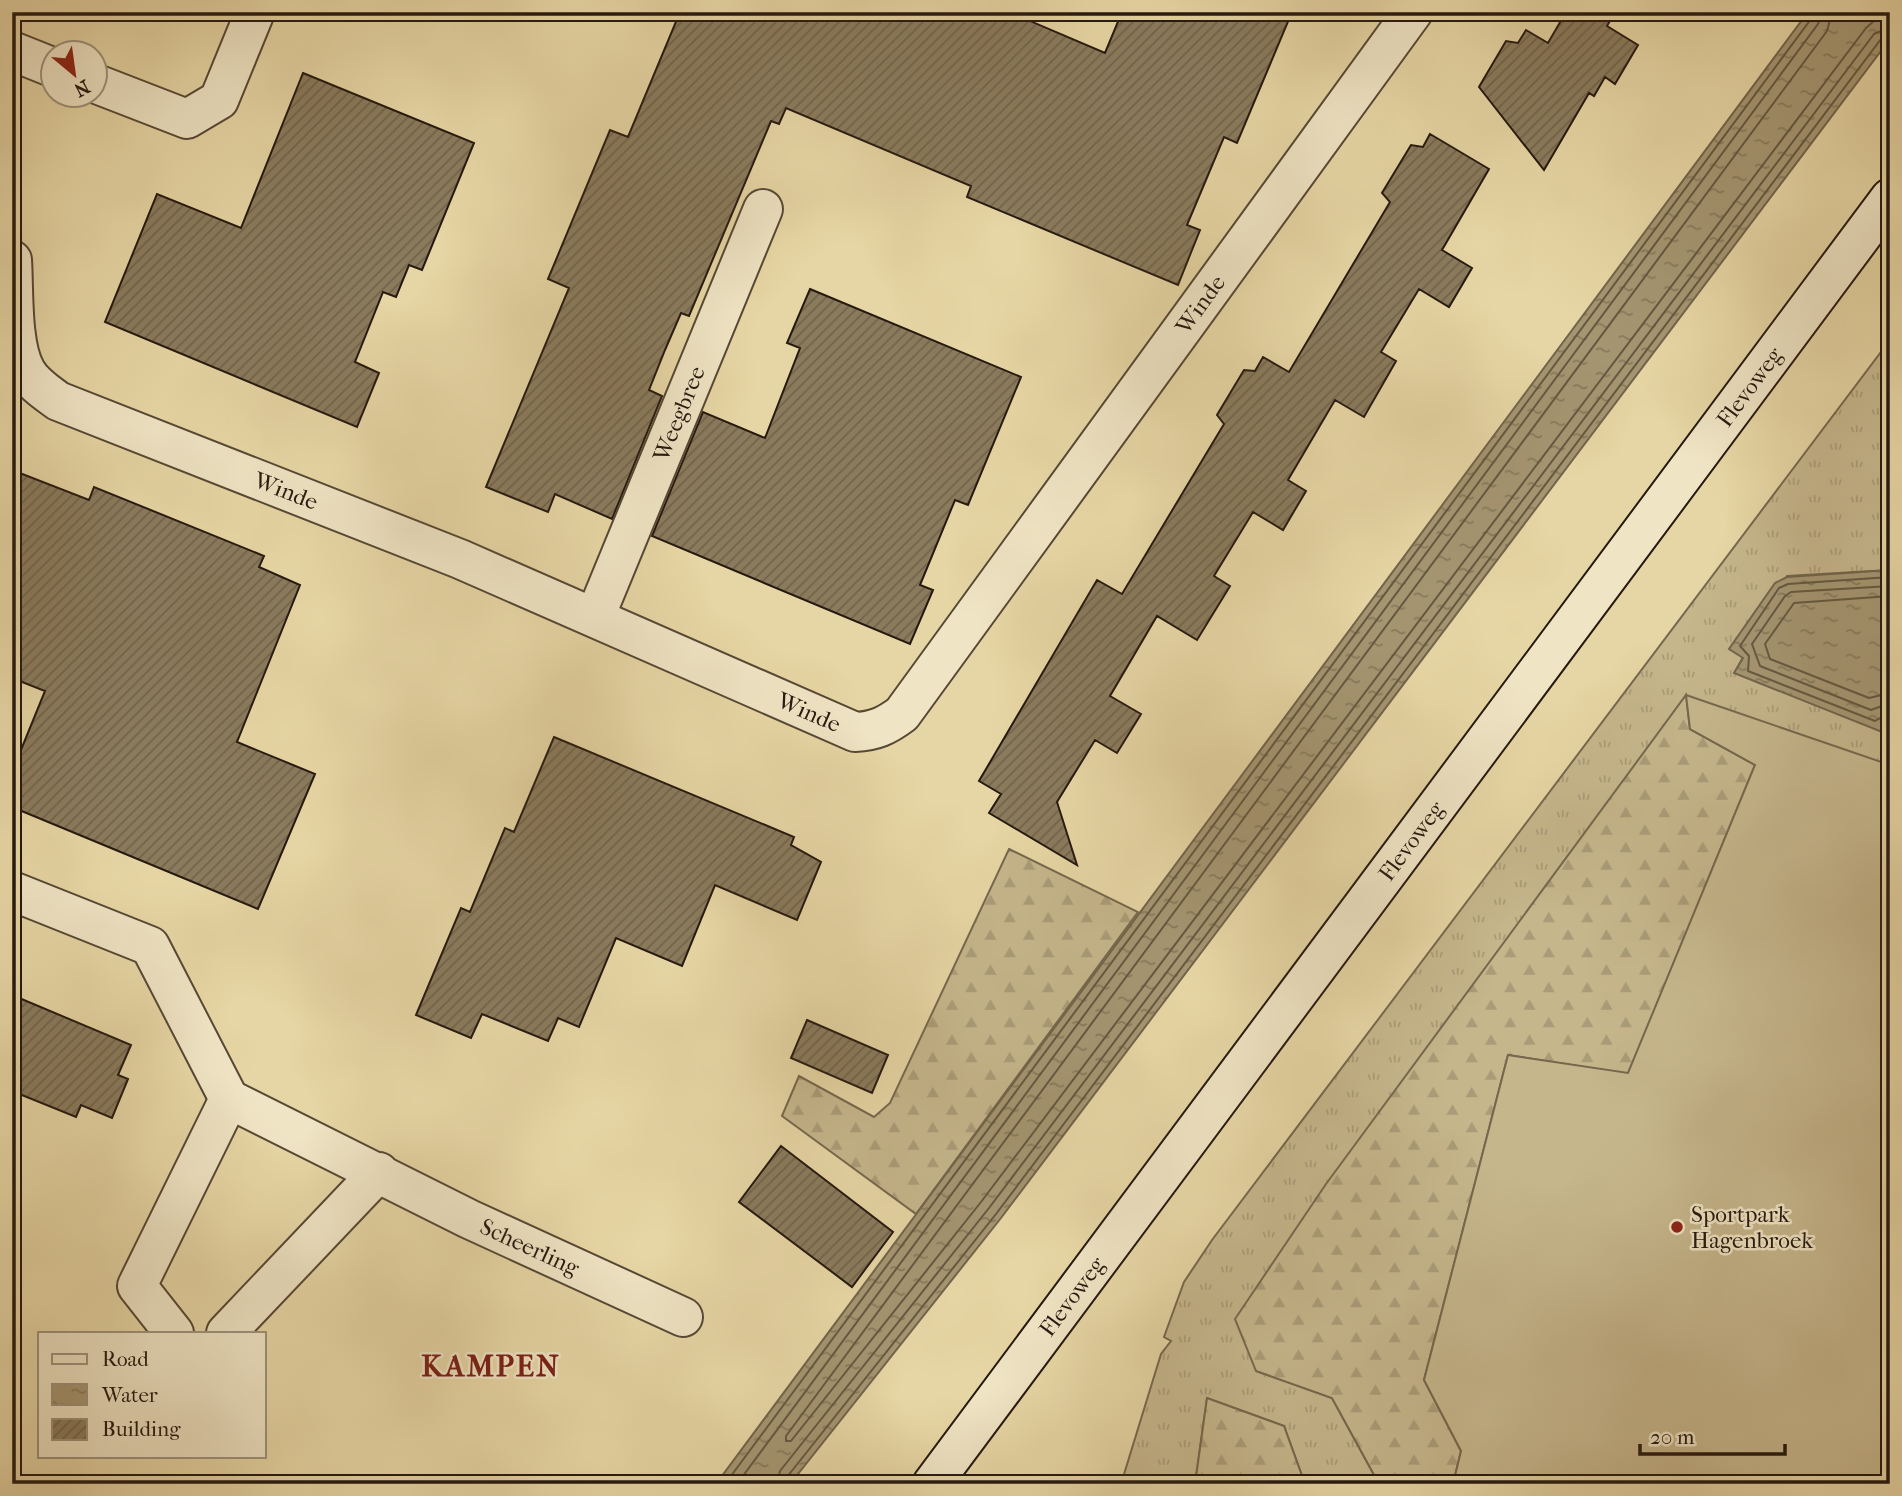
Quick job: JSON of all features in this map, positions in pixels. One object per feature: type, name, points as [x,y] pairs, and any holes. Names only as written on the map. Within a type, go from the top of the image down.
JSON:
[{"type":"street","points":[[108,88],[187,118],[219,100],[255,12]]},
{"type":"street","name":"Winde","points":[[12,260],[18,343],[24,369],[38,387],[58,401],[460,559],[855,732],[887,726],[902,714],[1413,12]]},
{"type":"street","points":[[12,51],[38,61]]},
{"type":"street","name":"Flevoweg","points":[[932,1484],[1890,198]]},
{"type":"street","name":"Weegbree","points":[[595,617],[763,209]]},
{"type":"street","points":[[12,891],[150,946],[229,1099],[137,1286],[173,1332]]},
{"type":"street","name":"Scheerling","points":[[229,1099],[469,1219],[683,1317]]},
{"type":"street","points":[[227,1332],[379,1172]]},
{"type":"green space","points":[[1890,340],[1890,570],[1787,576],[1735,672],[1890,734],[1890,1484],[1453,1484],[1461,1451],[1424,1380],[1256,1371],[1332,1398],[1379,1484],[1305,1484],[1284,1426],[1207,1398],[1195,1484],[1121,1484],[1161,1354],[1171,1341],[1164,1337],[1184,1282],[1212,1240]]},
{"type":"green space","points":[[1686,695],[1690,729],[1755,765],[1628,1074],[1508,1055],[1424,1380],[1461,1451],[1453,1484],[1379,1484],[1332,1398],[1256,1371],[1235,1319],[1326,1184]]},
{"type":"green space","name":"Sportpark Hagenbroek","points":[[1686,695],[1890,765],[1890,1484],[1453,1484],[1461,1451],[1424,1380],[1508,1055],[1628,1073],[1755,765],[1690,729]]},
{"type":"green space","points":[[1009,849],[1138,912],[916,1214],[782,1116],[799,1076],[874,1117],[890,1103]]},
{"type":"green space","points":[[1207,1398],[1284,1426],[1305,1484],[1195,1484]]},
{"type":"water","points":[[1808,12],[1890,12],[1890,39],[1001,1218],[790,1484],[716,1484]]},
{"type":"water","points":[[1890,570],[1890,711],[1882,732],[1734,673],[1743,658],[1729,649],[1775,583],[1787,577]]},
{"type":"building","points":[[680,12],[1009,12],[1105,53],[1122,12],[1292,12],[1237,143],[1224,137],[1187,225],[1200,230],[1178,285],[967,197],[971,186],[786,108],[779,124],[771,121],[689,316],[681,313],[665,350],[649,390],[662,396],[612,519],[555,494],[548,512],[486,487],[569,288],[548,279],[610,130],[628,137]]},
{"type":"building","points":[[1566,12],[1615,12],[1607,26],[1638,45],[1615,84],[1605,77],[1594,96],[1589,93],[1544,170],[1479,87],[1506,41],[1518,43],[1526,30],[1548,43]]},
{"type":"building","points":[[303,73],[474,143],[422,270],[409,265],[396,297],[383,292],[355,362],[379,373],[357,427],[105,322],[157,194],[241,228]]},
{"type":"building","points":[[1430,134],[1489,169],[1442,250],[1472,268],[1449,307],[1419,289],[1381,352],[1396,361],[1364,417],[1335,400],[1288,480],[1306,491],[1283,530],[1253,512],[1214,576],[1230,586],[1197,640],[1157,616],[1110,696],[1141,714],[1117,753],[1095,740],[1057,802],[1077,865],[989,813],[1001,794],[979,781],[1097,580],[1122,594],[1224,424],[1217,415],[1244,370],[1255,371],[1263,357],[1289,372],[1390,202],[1382,193],[1411,145],[1423,147]]},
{"type":"building","points":[[810,289],[1021,377],[968,505],[955,500],[920,585],[933,590],[910,644],[652,536],[703,412],[765,438],[800,348],[787,343]]},
{"type":"building","points":[[12,470],[89,500],[94,487],[264,556],[259,567],[300,585],[237,742],[315,774],[258,909],[12,807],[12,772],[45,691],[12,678]]},
{"type":"building","points":[[554,737],[794,837],[791,845],[821,862],[797,920],[715,885],[682,966],[616,938],[579,1027],[558,1018],[548,1041],[482,1014],[471,1038],[416,1015],[461,908],[470,912],[505,828],[514,832]]},
{"type":"building","points":[[12,995],[131,1045],[118,1075],[128,1079],[112,1118],[81,1105],[76,1117],[12,1091]]},
{"type":"building","points":[[807,1020],[888,1055],[872,1093],[791,1058]]},
{"type":"building","points":[[781,1146],[893,1232],[852,1287],[739,1202]]},
{"type":"place","name":"Sportpark Hagenbroek","points":[[1677,1227]]},
{"type":"district","name":"KAMPEN","points":[[491,1366]]}]
